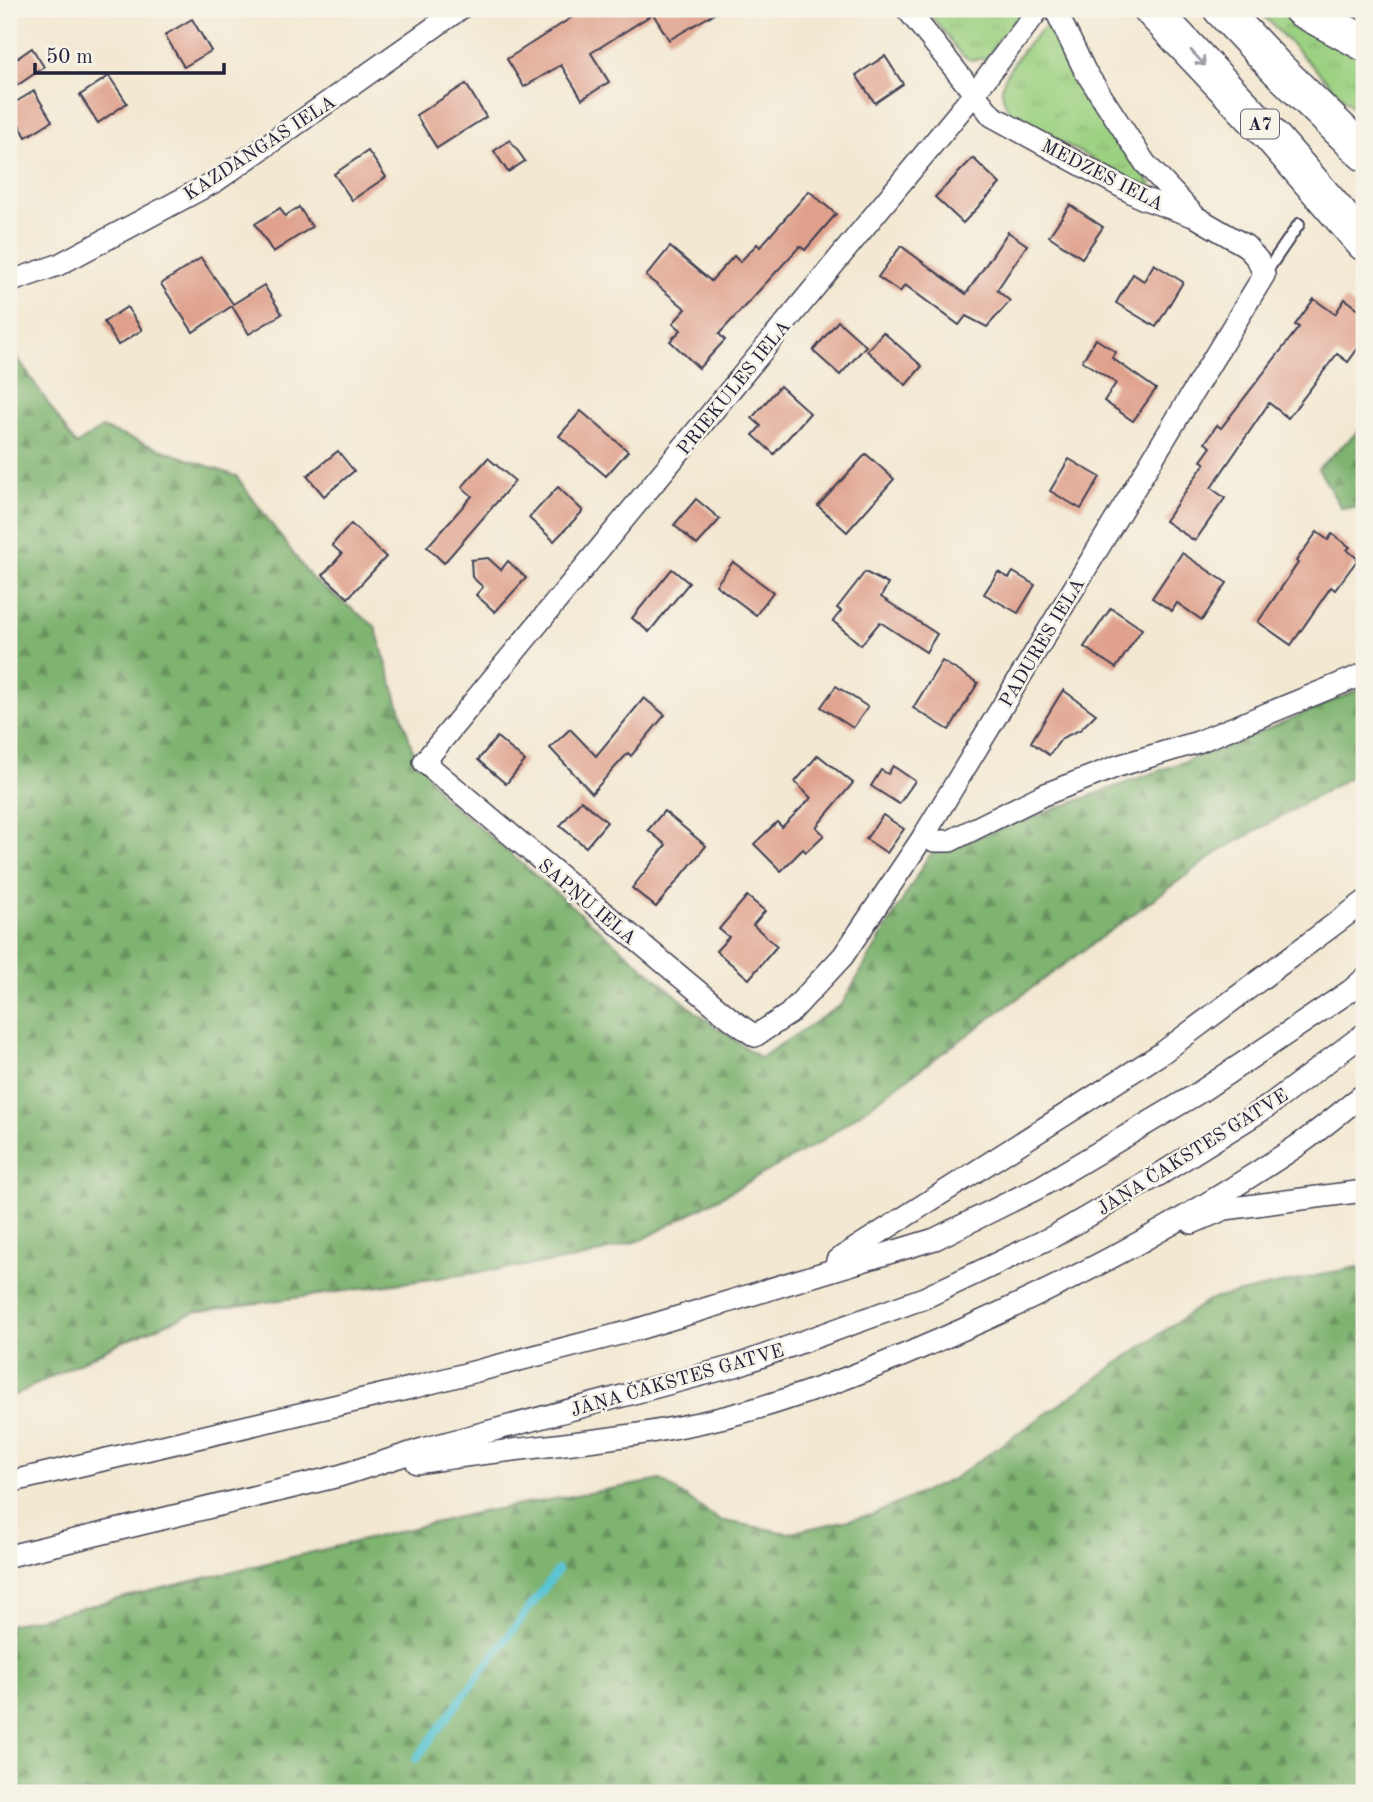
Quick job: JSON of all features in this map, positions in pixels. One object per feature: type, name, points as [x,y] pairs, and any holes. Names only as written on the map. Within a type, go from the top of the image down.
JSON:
[{"type":"highway","name":"A7","points":[[1151,9],[1274,139],[1364,243]]},
{"type":"highway","name":"A7","points":[[1221,9],[1364,153]]},
{"type":"highway","points":[[1301,9],[1364,43]]},
{"type":"street","name":"KAZDANGAS IELA","points":[[9,282],[58,265],[216,181],[460,9]]},
{"type":"street","name":"MEDZES IELA","points":[[907,9],[992,116],[1142,198],[1196,217],[1246,246],[1258,260],[1264,275]]},
{"type":"street","name":"PRIEKULES IELA","points":[[424,762],[974,94],[1039,9]]},
{"type":"street","points":[[1055,9],[1085,71],[1145,163],[1196,217]]},
{"type":"street","name":"PADURES IELA","points":[[755,1036],[789,1014],[843,956],[923,837],[1264,275]]},
{"type":"street","points":[[923,837],[935,841],[950,841],[1043,795],[1118,766],[1198,742],[1364,674]]},
{"type":"street","name":"SAPŅU IELA","points":[[424,762],[680,977],[755,1036]]},
{"type":"street","points":[[816,1273],[1162,1053],[1364,902]]},
{"type":"street","points":[[9,1482],[415,1387],[635,1330],[935,1239],[1040,1187],[1200,1092],[1350,992],[1364,979]]},
{"type":"street","name":"JĀŅA ČAKSTES GATVE","points":[[9,1556],[339,1476],[424,1449],[735,1366],[924,1298],[1054,1236],[1157,1176],[1267,1107],[1364,1034]]},
{"type":"street","points":[[339,1476],[492,1451],[668,1429],[751,1410],[887,1364],[1045,1293],[1135,1246],[1298,1145],[1364,1094]]},
{"type":"street","points":[[1135,1246],[1225,1209],[1364,1191]]},
{"type":"lane","name":"PADURES IELA","points":[[1264,275],[1299,224]]},
{"type":"green space","points":[[926,9],[1026,9],[1001,36],[987,58],[971,60],[962,55]]},
{"type":"green space","points":[[1257,9],[1279,9],[1298,24],[1364,57],[1364,119]]},
{"type":"green space","points":[[1051,23],[1059,32],[1072,72],[1157,193],[1009,113],[1002,93],[1004,80],[1024,48]]},
{"type":"green space","points":[[9,345],[76,445],[102,428],[236,476],[312,579],[375,626],[412,748],[440,794],[697,1013],[760,1058],[842,1004],[929,855],[1235,743],[1364,687],[1364,769],[1217,853],[819,1143],[644,1239],[582,1258],[194,1312],[117,1344],[9,1398]]},
{"type":"green space","points":[[1364,426],[1364,507],[1341,508],[1318,468]]},
{"type":"green space","points":[[1356,1267],[1364,1268],[1364,1793],[9,1793],[9,1625],[475,1513],[661,1480],[719,1520],[788,1533],[872,1515],[953,1479],[1208,1300]]},
{"type":"building","points":[[585,9],[722,9],[669,40],[653,14],[591,53],[609,82],[582,99],[561,65],[524,87],[507,59]]},
{"type":"building","points":[[192,19],[211,51],[184,67],[165,35]]},
{"type":"building","points":[[32,48],[44,67],[18,85],[9,71],[9,64]]},
{"type":"building","points":[[885,56],[903,84],[875,103],[856,75]]},
{"type":"building","points":[[109,76],[127,103],[98,123],[80,95]]},
{"type":"building","points":[[466,84],[486,117],[437,148],[416,115]]},
{"type":"building","points":[[34,91],[52,121],[26,137],[9,106]]},
{"type":"building","points":[[510,140],[525,161],[508,172],[494,151]]},
{"type":"building","points":[[368,151],[386,177],[352,200],[334,174]]},
{"type":"building","points":[[973,158],[1000,184],[963,223],[935,197]]},
{"type":"building","points":[[809,191],[836,214],[805,250],[800,246],[719,334],[725,340],[699,368],[670,341],[681,330],[673,323],[686,309],[646,276],[670,247],[711,281],[734,256],[740,262],[757,244],[760,247]]},
{"type":"building","points":[[1070,205],[1103,227],[1082,258],[1049,236]]},
{"type":"building","points":[[299,207],[312,227],[273,252],[255,224],[280,208],[285,216]]},
{"type":"building","points":[[1008,232],[1027,245],[997,290],[1010,301],[987,327],[966,316],[959,325],[905,285],[900,292],[878,277],[901,246],[966,294]]},
{"type":"building","points":[[201,258],[233,304],[264,285],[282,314],[249,334],[232,306],[193,332],[161,284]]},
{"type":"building","points":[[1154,264],[1183,282],[1156,327],[1116,303],[1133,274],[1144,281]]},
{"type":"building","points":[[1314,299],[1335,314],[1345,299],[1364,313],[1364,340],[1348,362],[1337,354],[1288,418],[1269,403],[1211,488],[1225,498],[1195,541],[1165,521],[1205,463],[1201,461],[1211,447],[1205,443],[1217,425],[1221,428],[1299,327],[1295,325]]},
{"type":"building","points":[[127,307],[142,330],[118,345],[104,322]]},
{"type":"building","points":[[838,321],[866,346],[840,375],[813,351]]},
{"type":"building","points":[[883,332],[922,366],[906,385],[867,351]]},
{"type":"building","points":[[1096,339],[1116,352],[1112,358],[1156,389],[1133,421],[1104,401],[1116,383],[1082,361]]},
{"type":"building","points":[[780,386],[810,413],[774,454],[753,435],[761,426],[752,418]]},
{"type":"building","points":[[581,411],[628,451],[606,476],[559,436]]},
{"type":"building","points":[[338,451],[354,471],[324,496],[307,476]]},
{"type":"building","points":[[866,454],[894,479],[847,532],[818,506]]},
{"type":"building","points":[[488,458],[515,481],[444,563],[427,547],[472,496],[462,487]]},
{"type":"building","points":[[1069,459],[1100,477],[1081,509],[1050,491]]},
{"type":"building","points":[[558,487],[583,511],[554,541],[529,518]]},
{"type":"building","points":[[696,499],[720,519],[697,545],[674,525]]},
{"type":"building","points":[[351,524],[386,557],[348,598],[323,575],[342,554],[332,545]]},
{"type":"building","points":[[1317,532],[1328,540],[1332,534],[1350,547],[1347,550],[1358,559],[1335,590],[1331,587],[1291,645],[1258,622]]},
{"type":"building","points":[[1182,553],[1227,583],[1202,620],[1177,603],[1172,611],[1152,598]]},
{"type":"building","points":[[488,558],[501,570],[508,561],[526,578],[495,612],[476,595],[483,587],[472,577],[471,560]]},
{"type":"building","points":[[733,562],[773,592],[756,615],[716,585]]},
{"type":"building","points":[[672,569],[689,583],[649,632],[632,618]]},
{"type":"building","points":[[865,572],[888,584],[881,597],[937,634],[926,652],[880,622],[861,645],[833,621],[841,611],[837,608]]},
{"type":"building","points":[[998,572],[1009,578],[1013,572],[1035,585],[1018,613],[984,594]]},
{"type":"building","points":[[1111,608],[1142,629],[1116,668],[1084,647]]},
{"type":"building","points":[[942,661],[978,683],[949,730],[913,708]]},
{"type":"building","points":[[836,686],[868,707],[853,728],[821,707]]},
{"type":"building","points":[[1063,690],[1096,714],[1080,730],[1062,738],[1049,755],[1031,742]]},
{"type":"building","points":[[644,698],[665,715],[631,756],[628,753],[592,793],[550,748],[570,729],[596,756]]},
{"type":"building","points":[[497,737],[525,761],[506,784],[478,760]]},
{"type":"building","points":[[818,755],[853,783],[816,827],[824,835],[806,852],[803,849],[781,871],[754,844],[777,822],[782,827],[811,798],[795,782]]},
{"type":"building","points":[[893,766],[915,781],[899,804],[871,786],[881,770],[888,774]]},
{"type":"building","points":[[581,800],[607,822],[586,847],[560,826]]},
{"type":"building","points":[[664,811],[706,846],[656,907],[632,888],[666,845],[648,830]]},
{"type":"building","points":[[883,815],[904,829],[887,853],[866,839]]},
{"type":"building","points":[[747,896],[765,911],[753,925],[777,946],[749,979],[716,951],[729,937],[719,929]]},
{"type":"waterway","points":[[416,1759],[558,1570]]}]
